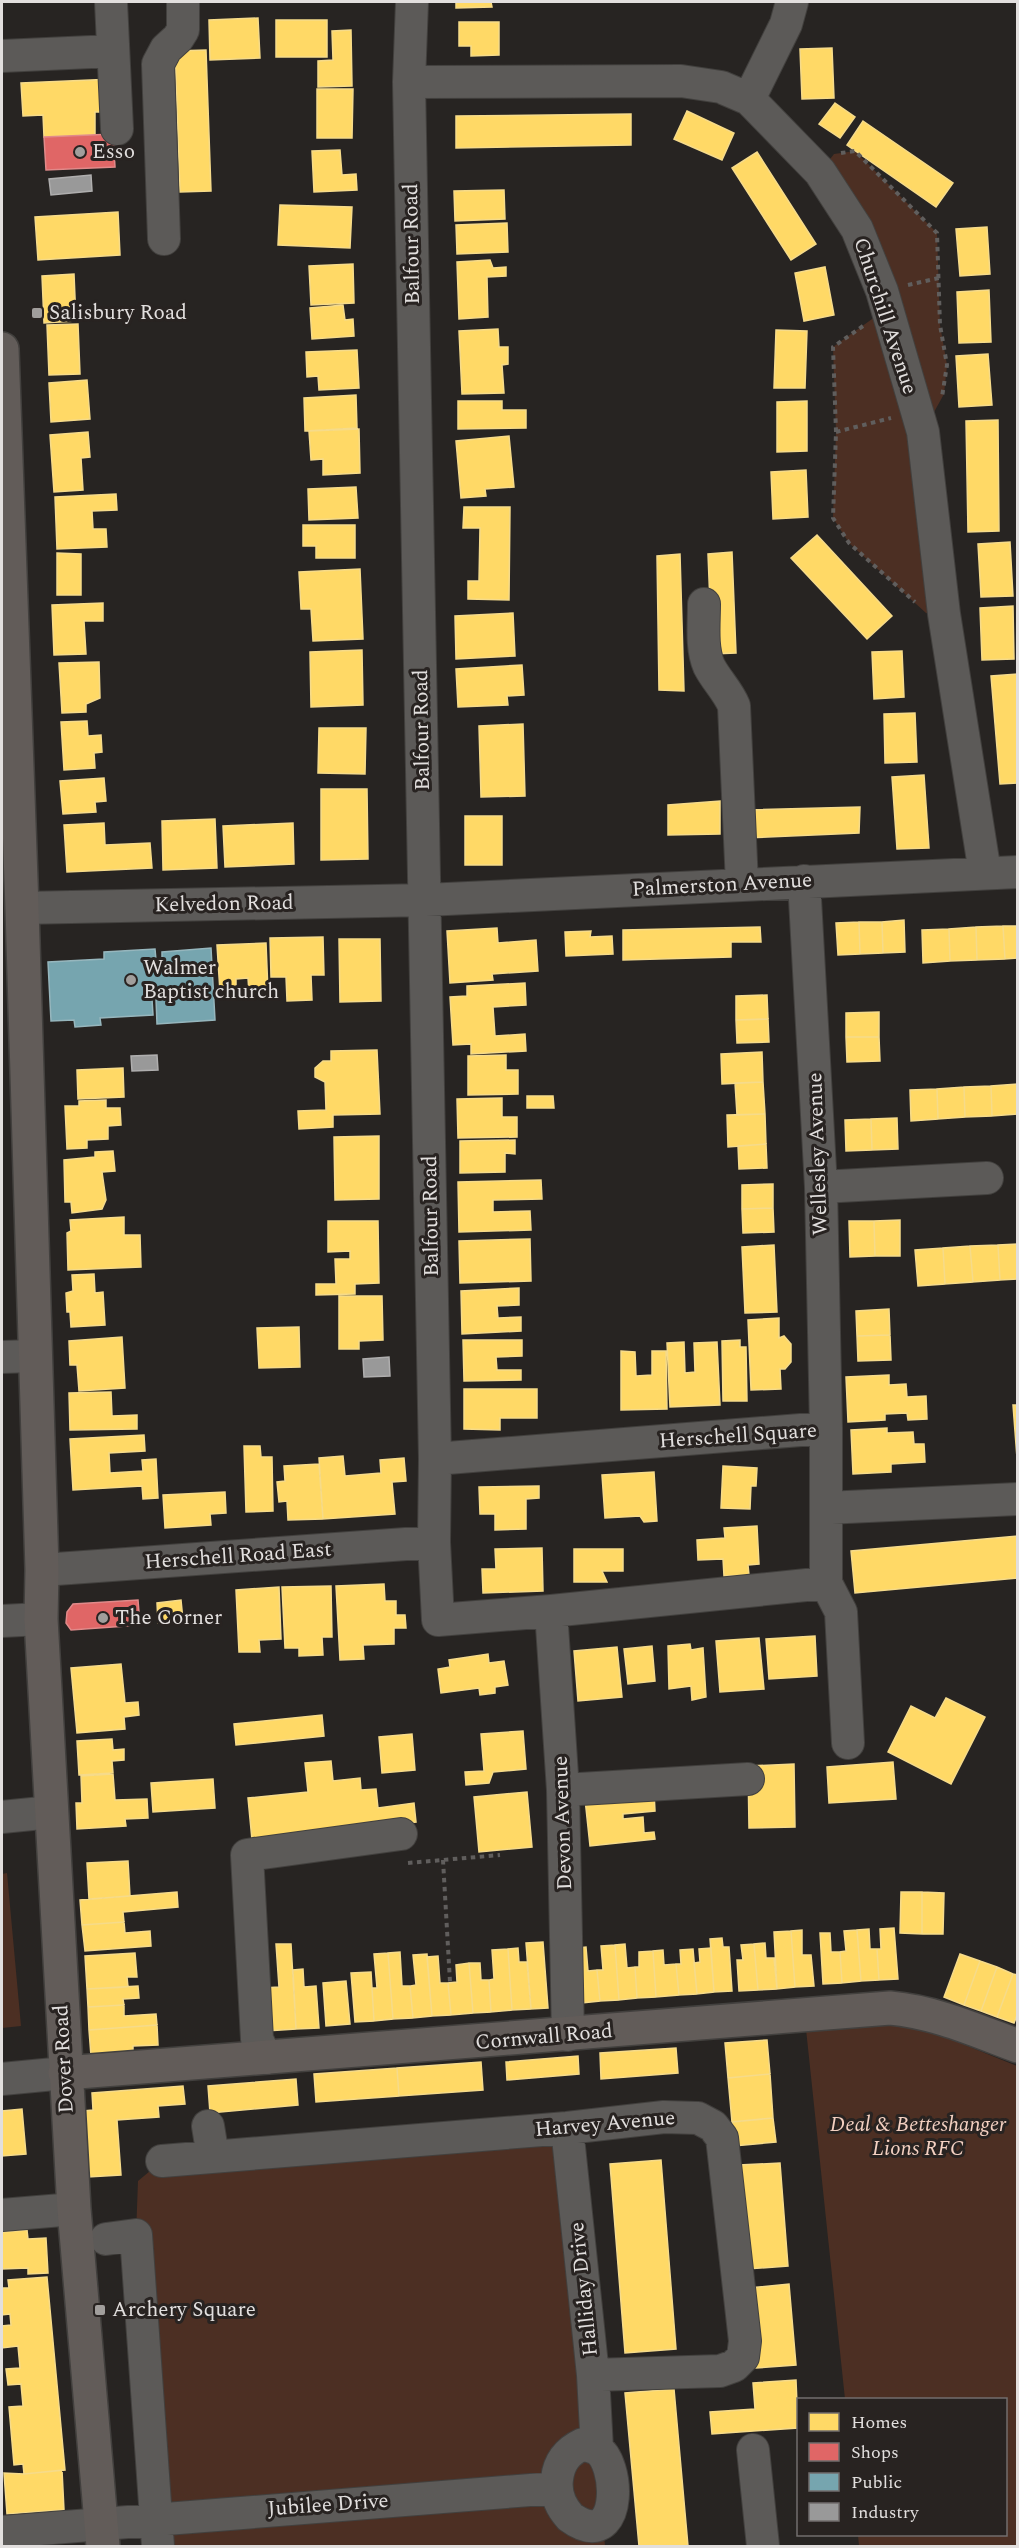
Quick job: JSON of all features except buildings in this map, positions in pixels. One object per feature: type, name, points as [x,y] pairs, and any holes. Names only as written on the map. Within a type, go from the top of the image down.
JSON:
[{"type":"main road","name":"Dover Road","points":[[2,349],[22,908],[42,1570],[41,1619],[74,2209],[102,2535]]},
{"type":"main road","name":"Cornwall Road","points":[[65,2073],[890,2008],[916,2010],[948,2019],[1017,2046]]},
{"type":"street","points":[[111,2],[117,129]]},
{"type":"street","points":[[164,239],[158,64],[166,48],[178,38],[183,30],[183,2]]},
{"type":"street","name":"Balfour Road","points":[[412,2],[409,82],[435,1459]]},
{"type":"street","points":[[749,99],[786,24],[792,2]]},
{"type":"street","points":[[2,56],[113,51]]},
{"type":"street","name":"Churchill Avenue","points":[[409,82],[681,81],[721,87],[749,99],[820,172],[857,229],[882,291],[920,422],[944,614],[985,873]]},
{"type":"street","points":[[704,604],[705,653],[710,667],[728,691],[734,706],[741,884]]},
{"type":"street","name":"Palmerston Avenue","points":[[426,900],[1017,872]]},
{"type":"street","name":"Wellesley Avenue","points":[[804,881],[820,1187],[826,1428]]},
{"type":"street","name":"Kelvedon Road","points":[[22,908],[426,900]]},
{"type":"street","points":[[820,1187],[987,1178]]},
{"type":"street","points":[[2,1357],[34,1356]]},
{"type":"street","name":"Herschell Square","points":[[435,1459],[826,1428],[826,1583]]},
{"type":"street","points":[[435,1459],[434,1542],[438,1620],[826,1583],[841,1612],[848,1743]]},
{"type":"street","points":[[826,1508],[1017,1499]]},
{"type":"street","name":"Herschell Road East","points":[[42,1570],[434,1542]]},
{"type":"street","name":"Devon Avenue","points":[[551,1611],[563,1790],[568,2035]]},
{"type":"street","points":[[2,1621],[41,1619]]},
{"type":"street","points":[[563,1790],[748,1779]]},
{"type":"street","points":[[2,1817],[52,1812]]},
{"type":"street","points":[[266,2058],[257,2039],[247,1855],[400,1849]]},
{"type":"street","points":[[2,2079],[65,2073]]},
{"type":"street","name":"Harvey Avenue","points":[[162,2161],[567,2128],[682,2116],[699,2118],[713,2126],[722,2138],[725,2153],[744,2329],[743,2357],[734,2366],[720,2371],[593,2376]]},
{"type":"street","points":[[208,2126],[213,2157]]},
{"type":"street","name":"Halliday Drive","points":[[556,2488],[562,2508],[573,2520],[603,2535],[612,2506],[613,2489],[610,2470],[597,2449],[593,2376],[567,2128]]},
{"type":"street","points":[[2,2215],[74,2209]]},
{"type":"street","points":[[106,2239],[136,2235],[157,2532]]},
{"type":"street","points":[[556,2488],[558,2471],[569,2451],[583,2444],[597,2449]]},
{"type":"street","points":[[753,2450],[763,2547]]},
{"type":"street","name":"Jubilee Drive","points":[[2,2532],[102,2535],[157,2532],[556,2488]]},
{"type":"path","points":[[820,172],[834,154],[855,151],[937,233],[940,325],[947,365],[944,394],[920,422],[836,432]]},
{"type":"path","points":[[886,309],[833,347],[836,432],[833,518],[849,543],[926,613],[944,614]]},
{"type":"path","points":[[400,1849],[443,1860],[500,1855]]},
{"type":"path","points":[[443,1860],[450,1983]]},
{"type":"green space","points":[[855,151],[937,233],[940,325],[947,365],[944,394],[923,432],[944,614],[926,613],[849,543],[833,518],[836,432],[833,347],[886,309],[820,172],[834,154]]},
{"type":"green space","points":[[7,1873],[21,2026],[2,2028],[2,1874]]},
{"type":"green space","name":"Deal & Betteshanger Lions RFC","points":[[901,2019],[1017,2066],[1017,2546],[859,2546],[858,2536],[1007,2536],[1007,2398],[845,2398],[806,2029]]},
{"type":"green space","points":[[567,2128],[605,2546],[158,2546],[136,2235],[138,2181],[162,2161]]},
{"type":"place","name":"Esso","points":[[80,152]]},
{"type":"place","name":"Salisbury Road","points":[[37,313]]},
{"type":"place","name":"Walmer Baptist church","points":[[131,980]]},
{"type":"place","name":"The Corner","points":[[103,1618]]},
{"type":"place","name":"Archery Square","points":[[100,2310]]}]
